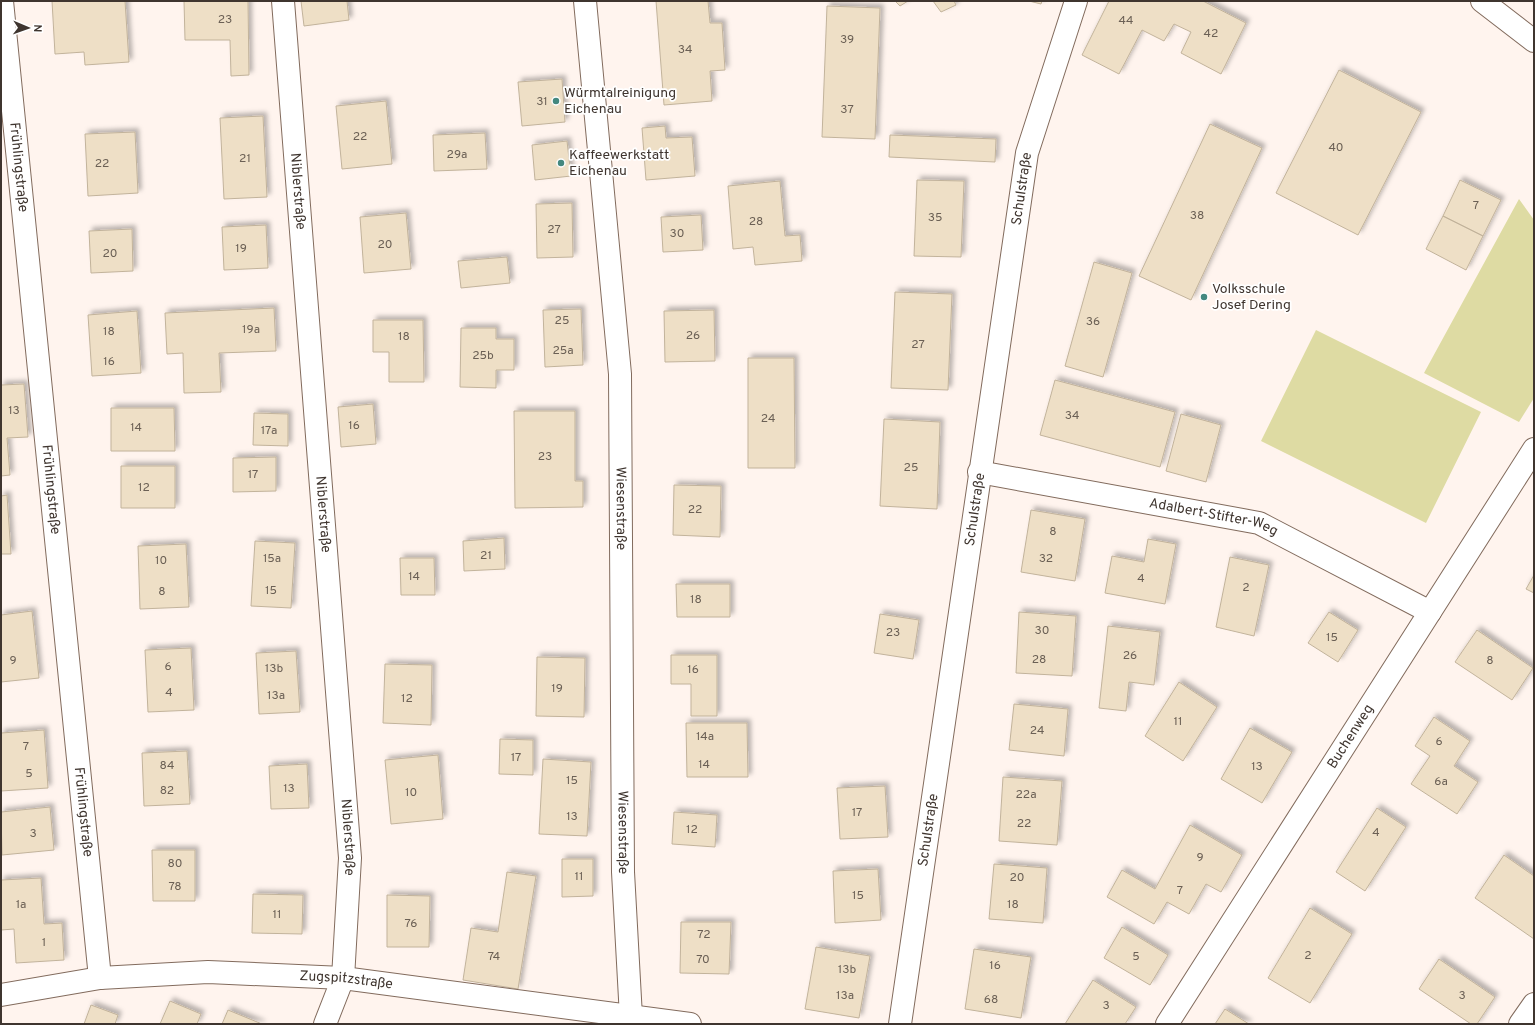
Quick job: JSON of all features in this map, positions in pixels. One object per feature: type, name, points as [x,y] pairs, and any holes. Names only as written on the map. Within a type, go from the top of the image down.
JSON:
[{"type":"street","name":"Frühlingstraße","points":[[2,1],[100,978]]},
{"type":"street","name":"Niblerstraße","points":[[283,1],[350,858],[343,978],[325,1024]]},
{"type":"street","name":"Wiesenstraße","points":[[586,1],[620,374],[623,872],[641,1020]]},
{"type":"street","name":"Schulstraße","points":[[900,1024],[979,472],[1027,153],[1076,1]]},
{"type":"street","points":[[1482,1],[1534,41]]},
{"type":"street","name":"Buchenweg","points":[[1167,1024],[1534,449]]},
{"type":"street","name":"Adalbert-Stifter-Weg","points":[[979,472],[1259,523],[1430,612]]},
{"type":"street","name":"Zugspitzstraße","points":[[1,994],[100,978],[208,972],[343,978],[641,1020],[690,1024]]},
{"type":"street","points":[[1520,1024],[1534,1004]]},
{"type":"shaded area","points":[[1519,199],[1534,220],[1534,398],[1519,422],[1424,373]]},
{"type":"shaded area","points":[[1316,330],[1481,412],[1426,523],[1261,441]]},
{"type":"building","points":[[52,1],[125,1],[129,62],[85,65],[84,52],[55,54]]},
{"type":"building","points":[[184,1],[248,1],[249,75],[231,76],[230,40],[185,40]]},
{"type":"building","points":[[301,1],[347,1],[349,20],[304,26]]},
{"type":"building","points":[[656,1],[708,1],[710,23],[722,23],[725,70],[710,71],[712,101],[664,105]]},
{"type":"building","points":[[895,1],[908,1],[900,6]]},
{"type":"building","points":[[933,1],[954,1],[956,5],[941,12]]},
{"type":"building","points":[[1029,1],[1042,1],[1041,4]]},
{"type":"building","points":[[1109,1],[1203,1],[1246,23],[1221,74],[1181,53],[1191,32],[1174,24],[1164,41],[1142,30],[1119,74],[1082,55]]},
{"type":"building","points":[[827,6],[880,8],[875,139],[822,137]]},
{"type":"building","points":[[1339,70],[1421,112],[1358,235],[1276,193]]},
{"type":"building","points":[[562,79],[565,122],[522,126],[518,82]]},
{"type":"building","points":[[386,101],[392,164],[342,169],[336,106]]},
{"type":"building","points":[[263,116],[267,197],[224,199],[220,118]]},
{"type":"building","points":[[1210,124],[1262,148],[1191,300],[1139,276]]},
{"type":"building","points":[[665,126],[666,138],[692,137],[695,176],[646,180],[642,128]]},
{"type":"building","points":[[135,132],[138,193],[88,196],[85,134]]},
{"type":"building","points":[[485,133],[487,169],[434,171],[433,135]]},
{"type":"building","points":[[890,135],[996,139],[995,162],[889,157]]},
{"type":"building","points":[[567,141],[571,176],[535,180],[532,145]]},
{"type":"building","points":[[917,180],[964,181],[961,257],[914,256]]},
{"type":"building","points":[[1460,180],[1501,200],[1483,236],[1443,216]]},
{"type":"building","points":[[780,181],[785,236],[800,235],[802,261],[755,265],[753,247],[733,249],[728,186]]},
{"type":"building","points":[[572,203],[573,257],[537,258],[536,204]]},
{"type":"building","points":[[406,213],[411,269],[364,273],[360,217]]},
{"type":"building","points":[[701,215],[703,250],[663,252],[661,217]]},
{"type":"building","points":[[1443,216],[1483,236],[1466,270],[1426,249]]},
{"type":"building","points":[[266,225],[268,268],[224,270],[222,227]]},
{"type":"building","points":[[132,229],[133,271],[91,273],[89,231]]},
{"type":"building","points":[[507,257],[510,283],[461,288],[458,261]]},
{"type":"building","points":[[1094,262],[1132,273],[1103,377],[1065,366]]},
{"type":"building","points":[[895,292],[952,294],[948,390],[891,388]]},
{"type":"building","points":[[274,308],[276,351],[219,353],[221,392],[184,393],[183,353],[167,354],[165,313]]},
{"type":"building","points":[[581,309],[583,365],[545,367],[543,310]]},
{"type":"building","points":[[714,310],[715,361],[665,362],[664,311]]},
{"type":"building","points":[[137,311],[141,373],[92,376],[88,315]]},
{"type":"building","points":[[373,320],[423,320],[424,382],[389,382],[389,352],[373,352]]},
{"type":"building","points":[[461,328],[496,328],[496,339],[514,339],[514,370],[496,370],[496,388],[460,387]]},
{"type":"building","points":[[748,358],[794,358],[795,468],[748,468]]},
{"type":"building","points":[[1055,380],[1175,412],[1160,467],[1040,435]]},
{"type":"building","points":[[24,384],[28,437],[7,438],[10,475],[1,476],[1,385]]},
{"type":"building","points":[[373,404],[376,444],[341,447],[338,407]]},
{"type":"building","points":[[111,408],[174,408],[175,451],[111,451]]},
{"type":"building","points":[[514,411],[575,411],[575,481],[583,481],[583,507],[515,508]]},
{"type":"building","points":[[254,413],[288,414],[288,446],[253,445]]},
{"type":"building","points":[[1181,414],[1221,425],[1206,482],[1166,471]]},
{"type":"building","points":[[884,419],[940,422],[937,509],[880,506]]},
{"type":"building","points":[[276,457],[276,491],[233,492],[233,458]]},
{"type":"building","points":[[121,466],[175,466],[175,508],[121,508]]},
{"type":"building","points":[[674,485],[721,486],[720,537],[673,535]]},
{"type":"building","points":[[7,495],[11,554],[1,554],[1,496]]},
{"type":"building","points":[[1031,510],[1085,519],[1075,581],[1021,572]]},
{"type":"building","points":[[504,538],[505,569],[464,571],[463,541]]},
{"type":"building","points":[[1148,539],[1176,544],[1165,604],[1105,593],[1112,556],[1144,562]]},
{"type":"building","points":[[255,541],[295,543],[291,608],[251,606]]},
{"type":"building","points":[[186,544],[189,607],[140,609],[138,546]]},
{"type":"building","points":[[1230,557],[1269,565],[1254,636],[1216,627]]},
{"type":"building","points":[[400,558],[434,558],[435,595],[401,595]]},
{"type":"building","points":[[1534,575],[1534,593],[1526,589]]},
{"type":"building","points":[[676,584],[730,584],[730,617],[677,617]]},
{"type":"building","points":[[32,611],[39,678],[1,682],[1,615]]},
{"type":"building","points":[[1019,612],[1076,616],[1072,676],[1016,673]]},
{"type":"building","points":[[1329,612],[1358,630],[1338,662],[1308,643]]},
{"type":"building","points":[[880,614],[919,620],[913,659],[874,653]]},
{"type":"building","points":[[1108,626],[1160,632],[1154,685],[1129,682],[1126,711],[1099,708]]},
{"type":"building","points":[[1477,630],[1533,668],[1512,700],[1455,662]]},
{"type":"building","points":[[191,648],[194,710],[148,712],[145,650]]},
{"type":"building","points":[[296,651],[300,712],[259,714],[256,653]]},
{"type":"building","points":[[671,655],[717,655],[717,716],[691,716],[691,684],[671,684]]},
{"type":"building","points":[[537,657],[585,658],[584,717],[536,716]]},
{"type":"building","points":[[385,664],[432,665],[431,725],[383,723]]},
{"type":"building","points":[[1179,682],[1217,707],[1183,761],[1145,736]]},
{"type":"building","points":[[1014,704],[1068,709],[1064,756],[1009,750]]},
{"type":"building","points":[[1434,717],[1470,741],[1454,766],[1478,782],[1457,814],[1411,784],[1430,756],[1415,746]]},
{"type":"building","points":[[686,723],[747,723],[748,777],[687,777]]},
{"type":"building","points":[[1250,728],[1292,752],[1262,803],[1221,779]]},
{"type":"building","points":[[44,730],[48,788],[1,791],[1,733]]},
{"type":"building","points":[[500,739],[533,740],[533,775],[499,774]]},
{"type":"building","points":[[187,751],[190,804],[144,806],[142,753]]},
{"type":"building","points":[[438,755],[443,819],[391,824],[385,760]]},
{"type":"building","points":[[543,759],[591,762],[587,836],[539,834]]},
{"type":"building","points":[[307,764],[309,808],[271,809],[269,766]]},
{"type":"building","points":[[1003,777],[1062,781],[1057,845],[999,841]]},
{"type":"building","points":[[885,786],[888,837],[840,839],[837,788]]},
{"type":"building","points":[[50,807],[54,850],[2,855],[1,812]]},
{"type":"building","points":[[1377,808],[1406,827],[1365,891],[1336,872]]},
{"type":"building","points":[[674,812],[717,815],[715,847],[672,844]]},
{"type":"building","points":[[1190,825],[1242,855],[1221,892],[1206,884],[1189,914],[1167,902],[1154,924],[1107,897],[1122,870],[1155,889]]},
{"type":"building","points":[[152,850],[195,850],[195,901],[153,901]]},
{"type":"building","points":[[1504,855],[1534,876],[1534,939],[1475,898]]},
{"type":"building","points":[[562,859],[593,859],[593,896],[562,897]]},
{"type":"building","points":[[994,864],[1047,868],[1043,923],[989,919]]},
{"type":"building","points":[[878,869],[881,920],[835,923],[833,871]]},
{"type":"building","points":[[507,872],[536,876],[518,989],[463,980],[471,928],[498,932]]},
{"type":"building","points":[[41,878],[44,924],[62,923],[64,960],[16,963],[14,929],[1,930],[1,880]]},
{"type":"building","points":[[253,894],[303,895],[302,934],[252,933]]},
{"type":"building","points":[[387,895],[430,896],[429,947],[387,947]]},
{"type":"building","points":[[1310,908],[1352,934],[1310,1003],[1268,978]]},
{"type":"building","points":[[681,922],[731,922],[729,974],[680,973]]},
{"type":"building","points":[[1122,927],[1168,955],[1150,985],[1104,958]]},
{"type":"building","points":[[816,947],[870,956],[859,1018],[805,1009]]},
{"type":"building","points":[[974,949],[1031,957],[1021,1018],[965,1009]]},
{"type":"building","points":[[1439,959],[1495,997],[1477,1024],[1471,1024],[1419,989]]},
{"type":"building","points":[[1093,980],[1136,1007],[1125,1024],[1065,1024]]},
{"type":"building","points":[[170,1001],[201,1014],[197,1024],[160,1024]]},
{"type":"building","points":[[91,1005],[118,1015],[115,1024],[84,1024]]},
{"type":"building","points":[[1225,1009],[1249,1024],[1215,1024]]},
{"type":"building","points":[[228,1010],[262,1024],[222,1024]]},
{"type":"place","name":"Würmtalreinigung Eichenau","points":[[556,101]]},
{"type":"place","name":"Kaffeewerkstatt Eichenau","points":[[561,163]]},
{"type":"place","name":"Volksschule Josef Dering","points":[[1204,297]]}]
